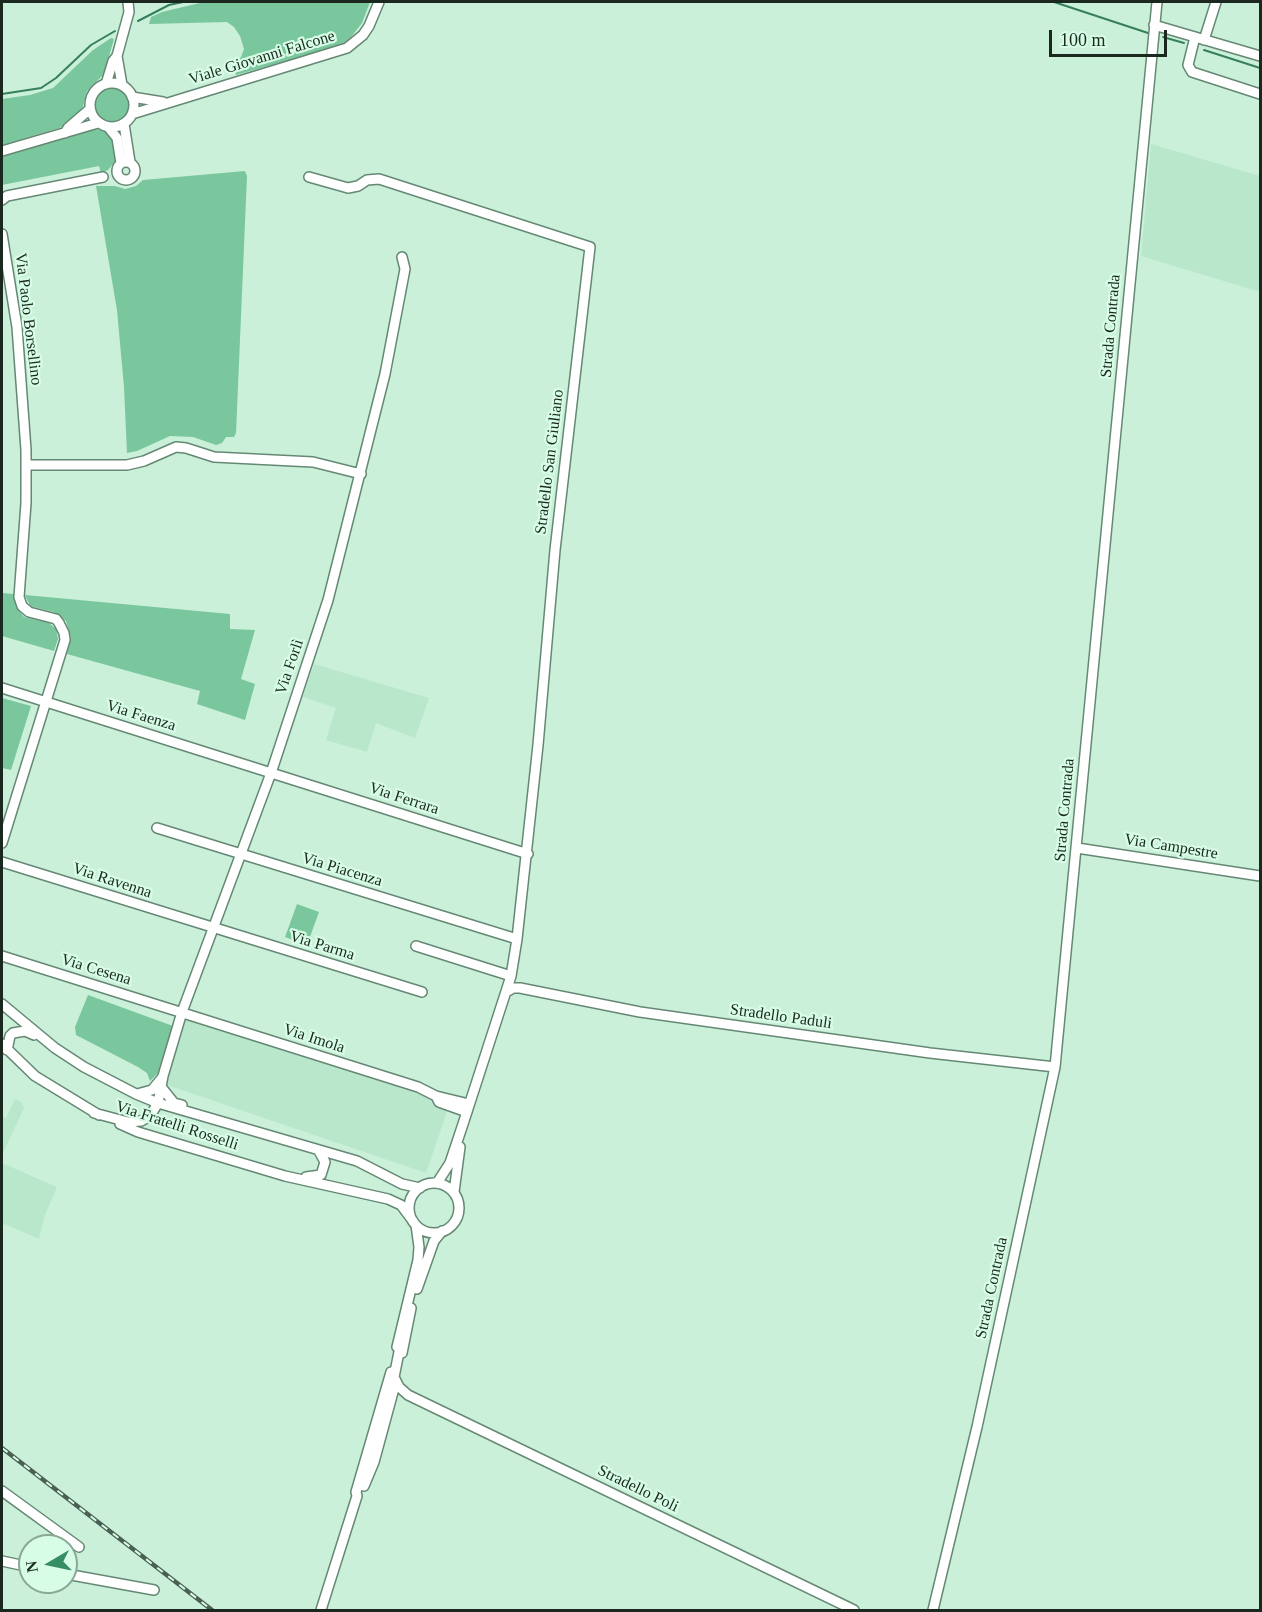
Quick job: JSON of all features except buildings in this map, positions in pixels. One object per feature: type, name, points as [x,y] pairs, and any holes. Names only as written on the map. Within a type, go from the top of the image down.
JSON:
[{"type":"street","points":[[109,128],[124,124],[132,114],[134,105],[132,97],[122,85],[117,56],[129,7],[135,2]]},
{"type":"street","name":"Viale Giovanni Falcone","points":[[132,114],[339,51],[353,44],[363,35],[379,2]]},
{"type":"street","name":"Strada Contrada","points":[[933,1611],[977,1428],[1054,1067],[1077,848],[1157,2]]},
{"type":"street","points":[[1216,2],[1188,65],[1192,72],[1260,94]]},
{"type":"street","points":[[1154,25],[1260,56]]},
{"type":"street","points":[[106,84],[113,61],[117,56]]},
{"type":"street","points":[[122,85],[106,84],[98,88],[92,95],[90,109],[98,123],[109,128],[117,138],[123,164]]},
{"type":"street","name":"Viale Giovanni Falcone","points":[[132,97],[166,103]]},
{"type":"street","points":[[65,133],[90,109]]},
{"type":"street","points":[[2,151],[98,123]]},
{"type":"street","points":[[121,178],[117,172],[123,164],[124,124]]},
{"type":"street","points":[[103,177],[123,164]]},
{"type":"street","points":[[2,200],[7,196],[103,177],[128,180],[133,176],[135,169],[123,164]]},
{"type":"street","name":"Stradello San Giuliano","points":[[309,177],[348,188],[358,186],[367,180],[379,179],[590,247],[555,550],[528,854],[518,939],[511,976],[463,1124],[450,1163],[438,1183]]},
{"type":"street","name":"Via Paolo Borsellino","points":[[2,234],[19,344],[27,465],[19,597],[22,606],[29,612],[56,620],[64,633],[65,640],[2,843]]},
{"type":"street","name":"Via Forlì","points":[[158,1103],[163,1076],[182,1012],[271,773],[328,600],[385,374],[404,281],[405,269],[402,257]]},
{"type":"street","points":[[27,465],[127,465],[144,461],[176,447],[214,457],[313,462],[361,474]]},
{"type":"street","name":"Via Faenza","points":[[2,688],[271,773]]},
{"type":"street","name":"Via Ferrara","points":[[271,773],[528,854]]},
{"type":"street","name":"Via Piacenza","points":[[157,828],[518,939]]},
{"type":"street","name":"Via Campestre","points":[[1077,848],[1260,876]]},
{"type":"street","name":"Via Ravenna","points":[[2,862],[213,928]]},
{"type":"street","name":"Via Parma","points":[[213,928],[422,992]]},
{"type":"street","points":[[416,946],[511,976]]},
{"type":"street","name":"Via Cesena","points":[[2,956],[182,1012]]},
{"type":"street","name":"Stradello Paduli","points":[[506,992],[513,988],[520,988],[640,1012],[930,1053],[1054,1067]]},
{"type":"street","name":"Via Fratelli Rosselli","points":[[3,1003],[47,1042]]},
{"type":"street","name":"Via Imola","points":[[182,1012],[418,1087],[468,1108]]},
{"type":"street","name":"Via Fratelli Rosselli","points":[[414,1223],[401,1205],[387,1199],[285,1176],[138,1132],[94,1113],[35,1076],[4,1047],[13,1033],[20,1030],[29,1032],[84,1067],[158,1103],[357,1161],[402,1184],[420,1188]]},
{"type":"street","points":[[136,1094],[152,1090],[163,1076]]},
{"type":"street","points":[[162,1088],[174,1103],[219,1117],[221,1122]]},
{"type":"street","points":[[94,1113],[128,1122],[141,1121],[150,1116],[158,1103]]},
{"type":"street","name":"Stradello San Giuliano","points":[[454,1192],[463,1124]]},
{"type":"street","name":"Via Fratelli Rosselli","points":[[285,1176],[311,1178],[321,1175],[325,1162],[319,1151]]},
{"type":"street","points":[[321,1611],[388,1386],[418,1260],[419,1247],[410,1203],[414,1193],[420,1188],[438,1183],[454,1192],[458,1201],[459,1213],[453,1225],[434,1241],[416,1289],[386,1422],[374,1462],[361,1493],[357,1496]]},
{"type":"street","points":[[414,1223],[431,1233],[442,1232]]},
{"type":"street","points":[[396,1383],[394,1377],[400,1347],[398,1343]]},
{"type":"street","name":"Stradello Poli","points":[[396,1383],[408,1395],[854,1611]]},
{"type":"street","points":[[390,1405],[395,1400],[408,1395]]},
{"type":"street","points":[[370,1448],[375,1444],[382,1424],[386,1422]]},
{"type":"street","points":[[2,1491],[79,1547]]},
{"type":"street","points":[[2,1562],[18,1565]]},
{"type":"street","points":[[78,1576],[154,1590]]},
{"type":"shaded area","points":[[204,2],[370,2],[362,23],[345,42],[329,49],[236,75],[234,67],[244,49],[240,36],[227,22],[149,24],[151,17],[162,12]]},
{"type":"shaded area","points":[[111,38],[114,39],[104,74],[87,91],[82,110],[70,123],[2,145],[2,99],[30,95],[53,88],[93,50]]},
{"type":"shaded area","points":[[112,87],[125,92],[130,105],[125,118],[112,123],[99,118],[94,105],[99,92]]},
{"type":"shaded area","points":[[93,129],[104,130],[113,138],[116,160],[108,170],[101,173],[99,166],[2,185],[2,157]]},
{"type":"shaded area","points":[[1151,144],[1260,176],[1260,292],[1141,256]]},
{"type":"shaded area","points":[[245,171],[247,176],[236,433],[234,437],[226,437],[222,443],[216,445],[193,437],[170,436],[137,451],[127,453],[117,310],[96,186],[115,186],[125,189],[136,186],[143,180]]},
{"type":"shaded area","points":[[2,593],[14,594],[16,607],[24,617],[49,623],[56,629],[58,639],[54,651],[2,636]]},
{"type":"shaded area","points":[[25,595],[230,614],[230,629],[255,630],[241,679],[255,684],[245,720],[197,704],[200,691],[67,654],[71,638],[66,621],[54,612],[30,606]]},
{"type":"shaded area","points":[[314,664],[429,698],[415,738],[376,723],[367,752],[326,740],[336,708],[303,697]]},
{"type":"shaded area","points":[[2,698],[31,706],[11,770],[2,768]]},
{"type":"shaded area","points":[[297,904],[319,912],[307,945],[285,937]]},
{"type":"shaded area","points":[[88,995],[173,1026],[158,1073],[150,1081],[147,1073],[138,1067],[76,1035],[75,1027]]},
{"type":"shaded area","points":[[182,1017],[451,1100],[426,1173],[164,1084]]},
{"type":"shaded area","points":[[15,1099],[23,1103],[24,1108],[2,1155],[2,1116],[6,1118]]},
{"type":"shaded area","points":[[2,1163],[57,1187],[45,1215],[39,1239],[2,1223]]},
{"type":"waterway","points":[[138,21],[169,5],[183,2]]},
{"type":"waterway","points":[[1054,2],[1148,33]]},
{"type":"waterway","points":[[2,94],[41,88],[56,78],[91,45],[115,31]]},
{"type":"waterway","points":[[1163,37],[1184,43]]},
{"type":"waterway","points":[[1204,50],[1260,68]]},
{"type":"railway","points":[[2,1448],[212,1610]]}]
